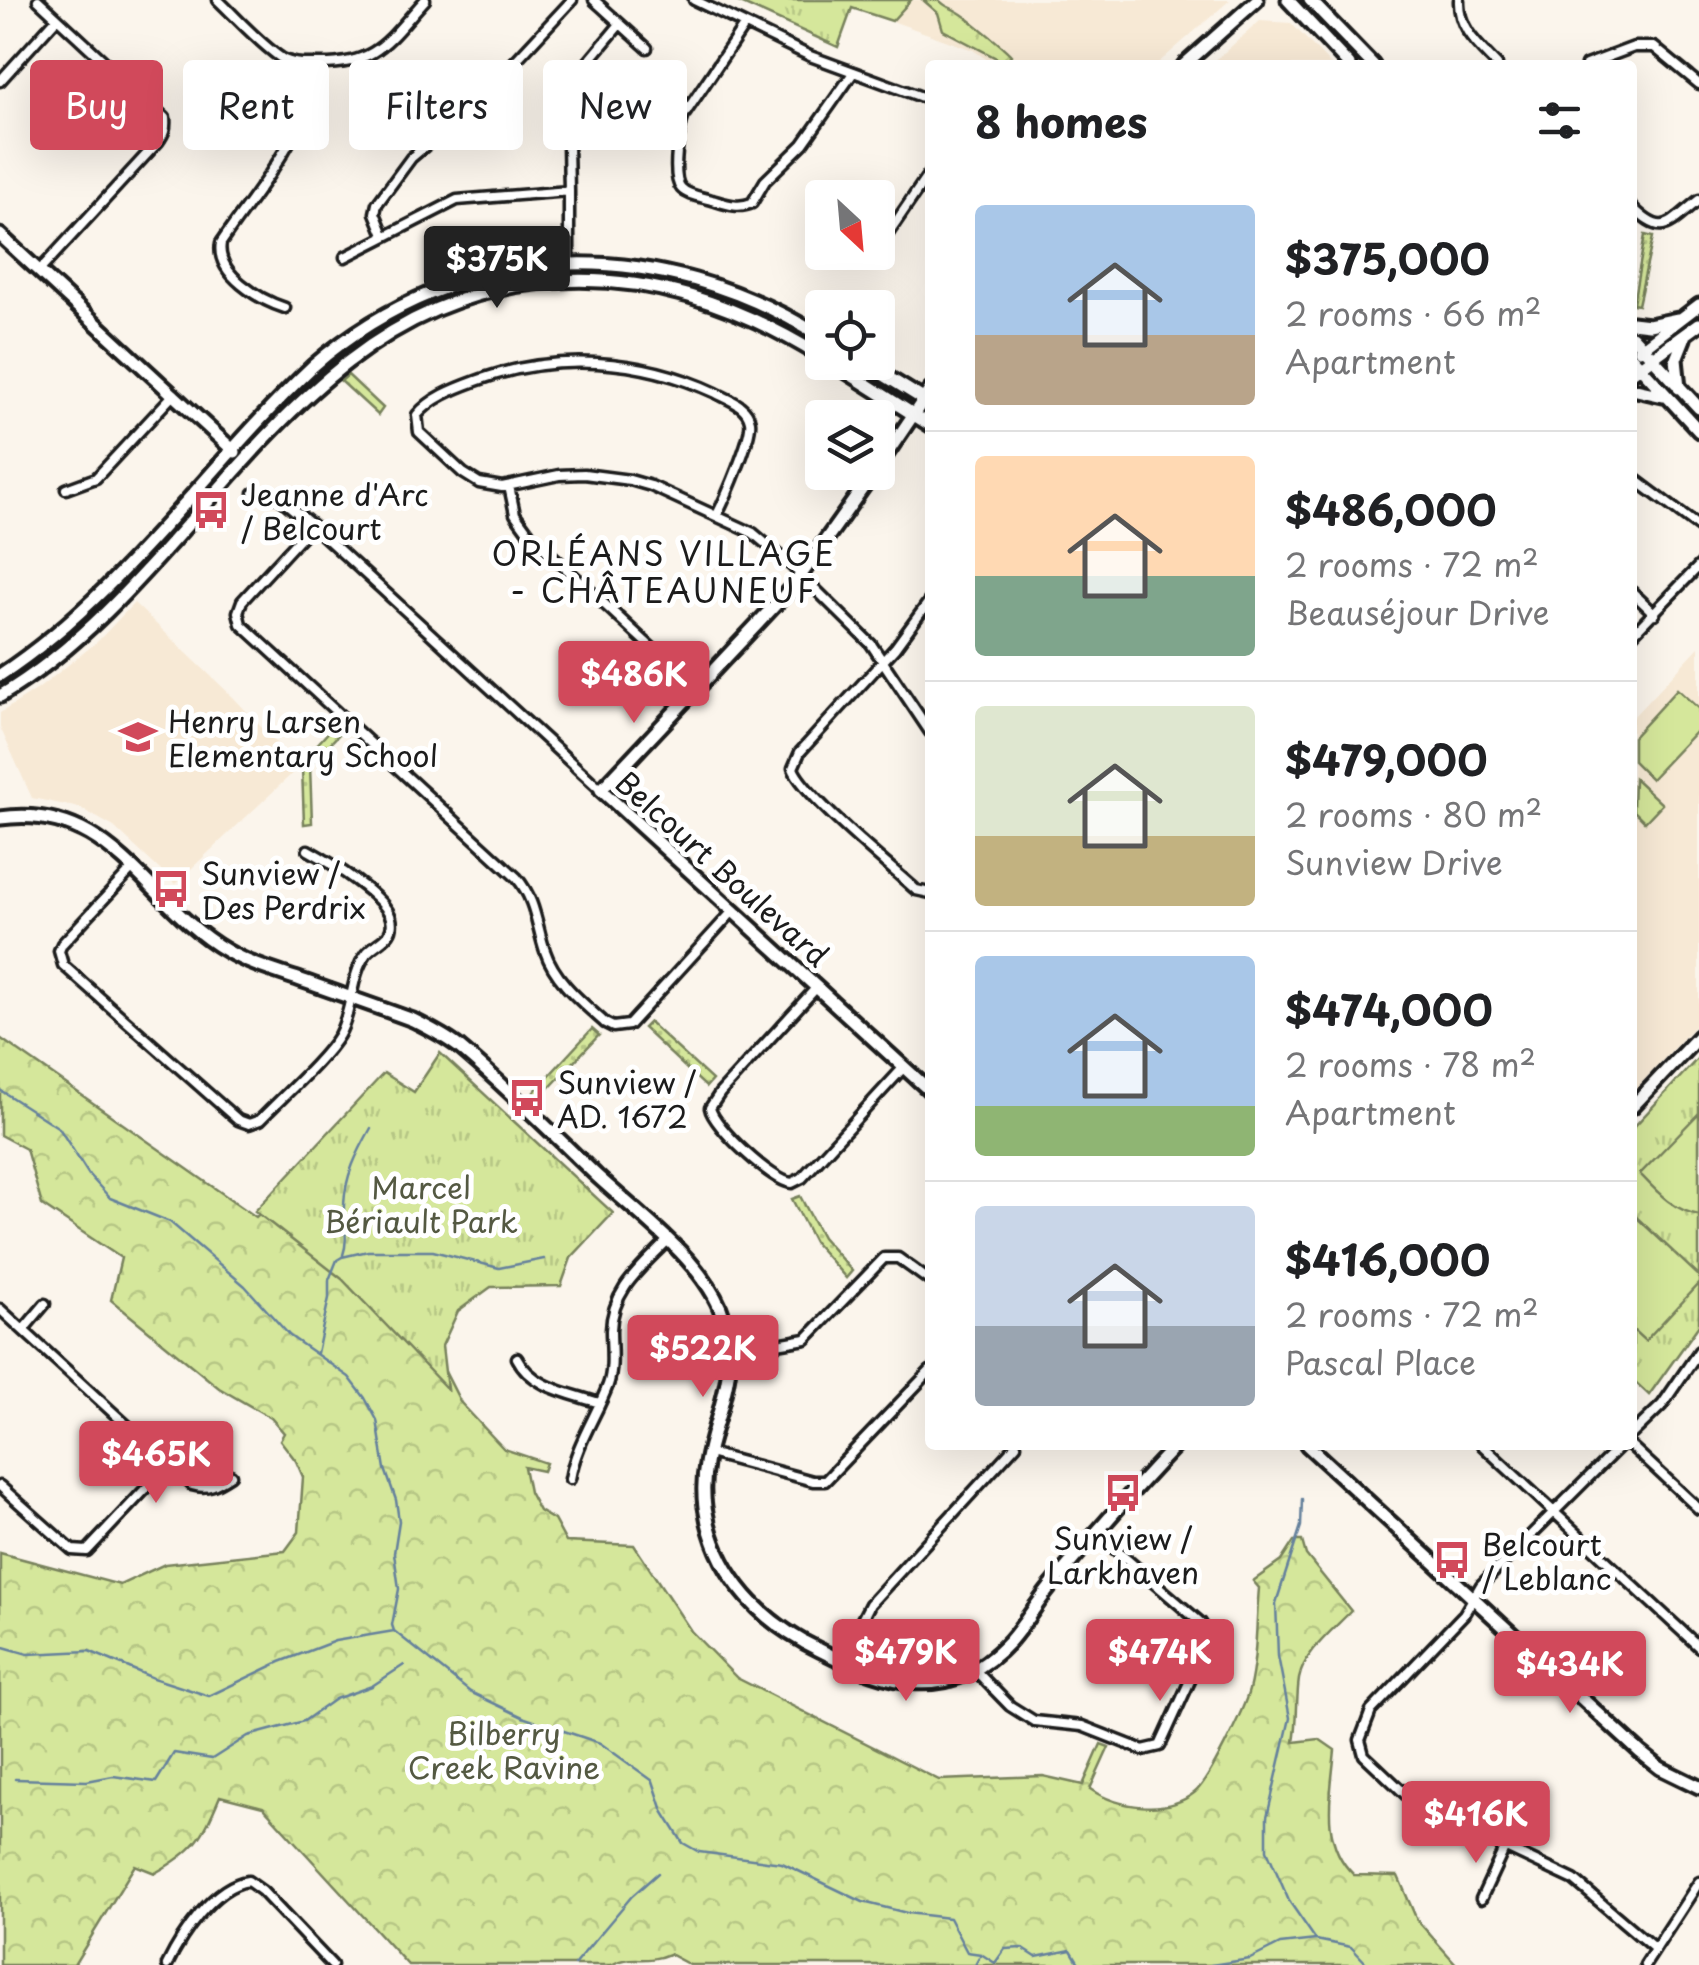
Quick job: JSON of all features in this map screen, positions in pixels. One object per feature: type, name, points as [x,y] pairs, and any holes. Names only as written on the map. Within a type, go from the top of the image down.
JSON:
[{"type":"street","points":[[38,0],[165,118],[166,125],[158,142],[39,271]]},
{"type":"street","points":[[218,0],[286,60]]},
{"type":"street","points":[[329,64],[347,64],[369,57],[425,0]]},
{"type":"street","points":[[384,235],[375,213],[377,204],[411,158],[477,102],[572,0]]},
{"type":"street","points":[[594,0],[647,48]]},
{"type":"street","points":[[694,0],[853,73],[925,98]]},
{"type":"street","points":[[1190,60],[1258,0]]},
{"type":"street","points":[[1288,0],[1344,60]]},
{"type":"street","points":[[1310,0],[1368,60]]},
{"type":"street","points":[[1459,0],[1459,14],[1466,31],[1492,60]]},
{"type":"street","points":[[0,81],[58,18]]},
{"type":"street","points":[[568,263],[567,98],[574,79],[620,24]]},
{"type":"street","points":[[744,26],[679,128],[676,176],[680,188],[689,194],[736,206],[752,202],[765,181],[803,144],[853,73]]},
{"type":"street","points":[[1599,60],[1634,47],[1654,46],[1699,84]]},
{"type":"street","points":[[283,150],[220,243],[219,252],[224,267],[261,301],[285,308]]},
{"type":"street","points":[[895,223],[925,179]]},
{"type":"street","points":[[345,257],[457,200],[570,191]]},
{"type":"street","points":[[1637,212],[1652,226],[1662,227],[1699,200]]},
{"type":"street","points":[[0,234],[245,462]]},
{"type":"street","points":[[0,675],[49,639],[97,595],[313,366],[353,334],[390,312],[472,279],[522,267],[568,263],[633,266],[707,281],[752,298],[805,328]]},
{"type":"street","points":[[0,696],[90,627],[312,390],[358,352],[428,312],[512,287],[600,280],[668,290],[744,314],[805,348]]},
{"type":"street","points":[[1637,360],[1699,304]]},
{"type":"street","points":[[1637,324],[1682,318]]},
{"type":"street","points":[[1637,361],[1653,359],[1696,327]]},
{"type":"street","points":[[1679,388],[1677,354],[1696,327]]},
{"type":"street","points":[[1653,359],[1699,408]]},
{"type":"street","points":[[1637,362],[1699,431]]},
{"type":"street","points":[[718,516],[751,426],[749,417],[741,405],[669,375],[600,363],[524,367],[462,386],[426,404],[416,416],[419,432],[471,479],[491,486],[559,475],[609,476],[651,486],[718,516],[754,532],[884,660],[925,724]]},
{"type":"street","points":[[859,380],[925,422]]},
{"type":"street","points":[[895,380],[925,396]]},
{"type":"street","points":[[1637,390],[1667,397]]},
{"type":"street","points":[[66,489],[96,478],[174,394]]},
{"type":"street","points":[[895,442],[925,401]]},
{"type":"street","points":[[1637,481],[1699,526]]},
{"type":"street","points":[[509,486],[515,514],[531,536],[696,688]]},
{"type":"street","points":[[601,790],[801,576],[862,490]]},
{"type":"street","name":"Belcourt Boulevard","points":[[254,493],[276,495],[312,525],[925,1086]]},
{"type":"street","points":[[312,525],[242,601],[238,612],[241,624],[517,878],[532,900],[552,966],[605,1023],[613,1027],[628,1024],[734,910]]},
{"type":"street","points":[[1637,630],[1699,566]]},
{"type":"street","points":[[1637,597],[1655,614]]},
{"type":"street","points":[[925,607],[884,660],[800,752],[793,768],[799,781],[864,843],[916,890],[925,892]]},
{"type":"street","points":[[0,818],[23,816],[65,821],[108,845],[226,951],[413,1020],[456,1045],[694,1267],[714,1296],[730,1352],[728,1388],[704,1483],[706,1513],[719,1556],[736,1585],[778,1628],[876,1677],[910,1683],[943,1680],[974,1669],[1010,1641],[1096,1534],[1172,1450]]},
{"type":"street","points":[[133,868],[62,944],[62,965],[243,1123],[260,1120],[336,1039],[365,955],[390,933],[390,916],[338,866],[308,850]]},
{"type":"street","points":[[817,987],[712,1102],[710,1114],[714,1120],[753,1157],[784,1183],[797,1182],[904,1067]]},
{"type":"street","points":[[1637,1102],[1699,1036]]},
{"type":"street","points":[[570,1478],[574,1457],[610,1378],[615,1300],[667,1241]]},
{"type":"street","points":[[730,1352],[806,1339],[884,1258],[898,1258],[925,1277]]},
{"type":"street","points":[[23,1330],[45,1304]]},
{"type":"street","points":[[0,1308],[192,1485],[203,1489],[231,1475]]},
{"type":"street","points":[[1637,1429],[1662,1406],[1699,1352]]},
{"type":"street","points":[[517,1358],[535,1380],[599,1403]]},
{"type":"street","points":[[709,1452],[813,1481],[826,1481],[925,1376]]},
{"type":"street","points":[[841,1661],[870,1604],[1011,1450]]},
{"type":"street","points":[[1316,1450],[1640,1752],[1660,1768],[1699,1787]]},
{"type":"street","points":[[1487,1450],[1699,1647]]},
{"type":"street","points":[[1616,1450],[1481,1585],[1464,1614],[1371,1712],[1360,1740],[1364,1755],[1419,1807],[1574,1880],[1655,1949]]},
{"type":"street","points":[[1635,1450],[1699,1510]]},
{"type":"street","points":[[0,1486],[72,1550],[86,1551],[168,1465]]},
{"type":"street","points":[[974,1669],[1010,1706],[1034,1721],[1082,1726],[1143,1750],[1160,1746],[1208,1634],[1096,1534]]},
{"type":"street","points":[[1481,1899],[1505,1847]]},
{"type":"street","points":[[167,1965],[183,1933],[201,1913],[237,1883],[248,1880],[332,1965]]},
{"type":"street","points":[[1645,1965],[1699,1882]]},
{"type":"shaded area","points":[[911,0],[1230,0],[1162,60],[988,60],[973,50],[892,21]]},
{"type":"shaded area","points":[[1260,21],[1291,23],[1326,60],[1216,60]]},
{"type":"shaded area","name":"Henry Larsen Elementary School","points":[[134,603],[233,697],[281,748],[296,770],[175,884],[114,827],[80,808],[32,798],[0,727],[0,713],[38,689],[97,642]]},
{"type":"shaded area","points":[[1699,647],[1699,1021],[1637,1088],[1637,713]]},
{"type":"green space","points":[[734,0],[911,0],[892,21],[852,8],[838,47]]},
{"type":"green space","points":[[923,0],[939,0],[957,11],[1011,55],[1008,60],[1000,60],[943,30],[938,13]]},
{"type":"green space","points":[[1645,235],[1653,237],[1638,305],[1637,281]]},
{"type":"green space","points":[[348,375],[383,408],[378,415],[341,381]]},
{"type":"green space","points":[[1677,689],[1699,709],[1699,728],[1651,779],[1637,765],[1637,733]]},
{"type":"green space","points":[[333,727],[340,733],[310,765],[312,823],[304,824],[304,759]]},
{"type":"green space","points":[[1637,781],[1662,804],[1645,822],[1637,814]]},
{"type":"green space","points":[[649,1022],[712,1080],[706,1087],[643,1028]]},
{"type":"green space","points":[[592,1029],[599,1035],[540,1098],[534,1092]]},
{"type":"green space","name":"Bilberry Creek Ravine","points":[[0,1038],[256,1217],[349,1133],[477,1285],[409,1313],[414,1354],[434,1350],[461,1403],[504,1449],[546,1463],[543,1471],[524,1467],[529,1492],[539,1511],[554,1520],[566,1542],[634,1545],[691,1631],[737,1678],[939,1780],[1043,1776],[1083,1785],[1101,1744],[1109,1747],[1090,1789],[1101,1796],[1128,1804],[1156,1806],[1183,1800],[1194,1793],[1225,1745],[1249,1690],[1259,1588],[1253,1581],[1281,1561],[1294,1541],[1302,1541],[1306,1555],[1351,1611],[1320,1642],[1302,1669],[1294,1742],[1319,1739],[1335,1750],[1330,1816],[1343,1862],[1354,1875],[1398,1876],[1417,1920],[1457,1965],[690,1965],[669,1954],[611,1965],[408,1965],[263,1807],[220,1796],[189,1850],[155,1873],[135,1865],[74,1965],[0,1965],[0,1553],[120,1585],[165,1564],[285,1551],[299,1532],[303,1477],[280,1440],[284,1433],[271,1418],[219,1388],[111,1300],[121,1258],[42,1205],[26,1149],[0,1135]]},
{"type":"green space","name":"Marcel Bériault Park","points":[[440,1053],[613,1213],[571,1258],[561,1286],[491,1287],[458,1311],[442,1346],[447,1389],[342,1279],[255,1211],[384,1073],[414,1092]]},
{"type":"green space","points":[[1699,1057],[1699,1325],[1649,1395],[1637,1384],[1637,1124]]},
{"type":"green space","points":[[1699,1113],[1699,1215],[1674,1205],[1640,1174]]},
{"type":"green space","points":[[800,1196],[822,1237],[852,1271],[846,1278],[814,1242],[792,1199]]},
{"type":"green space","points":[[1637,1218],[1699,1276],[1699,1283],[1645,1341],[1637,1334]]},
{"type":"waterway","points":[[0,1090],[59,1128],[89,1175],[110,1198],[170,1222],[245,1286],[290,1336],[349,1377],[365,1398],[377,1420],[399,1521],[394,1553],[399,1589],[394,1631]]},
{"type":"waterway","points":[[343,1255],[347,1184],[371,1128]]},
{"type":"waterway","points":[[317,1353],[329,1280],[342,1257],[368,1251],[433,1251],[499,1268],[544,1259]]},
{"type":"waterway","points":[[1302,1499],[1301,1526],[1276,1603],[1278,1656],[1290,1718],[1267,1817],[1267,1850],[1289,1901],[1316,1940]]},
{"type":"waterway","points":[[0,1646],[28,1654],[89,1651],[209,1696],[335,1641],[394,1631],[470,1692],[525,1718],[600,1743],[653,1781],[663,1811],[683,1843],[699,1852],[782,1863],[863,1902],[949,1918],[967,1952],[981,1954],[995,1963],[1005,1949],[1022,1948],[1036,1957],[1071,1950],[1080,1965]]},
{"type":"waterway","points":[[15,1779],[87,1781],[113,1776],[156,1782],[174,1753],[212,1759],[248,1736],[304,1721],[335,1699],[372,1686],[404,1665]]},
{"type":"waterway","points":[[574,1965],[632,1896],[658,1873]]},
{"type":"waterway","points":[[1211,1965],[1250,1959],[1280,1944],[1316,1940],[1351,1947],[1368,1965]]},
{"type":"waterway","points":[[975,1965],[981,1954]]},
{"type":"place","name":"Jeanne d'Arc / Belcourt","points":[[211,510]]},
{"type":"place","name":"Henry Larsen Elementary School","points":[[138,737]]},
{"type":"place","name":"Sunview / Des Perdrix","points":[[171,889]]},
{"type":"place","name":"Sunview / AD. 1672","points":[[527,1098]]},
{"type":"place","name":"Sunview / Larkhaven","points":[[1123,1493]]},
{"type":"place","name":"Belcourt / Leblanc","points":[[1452,1560]]},
{"type":"district","name":"ORLÉANS VILLAGE - CHÂTEAUNEUF","points":[[664,572]]}]
